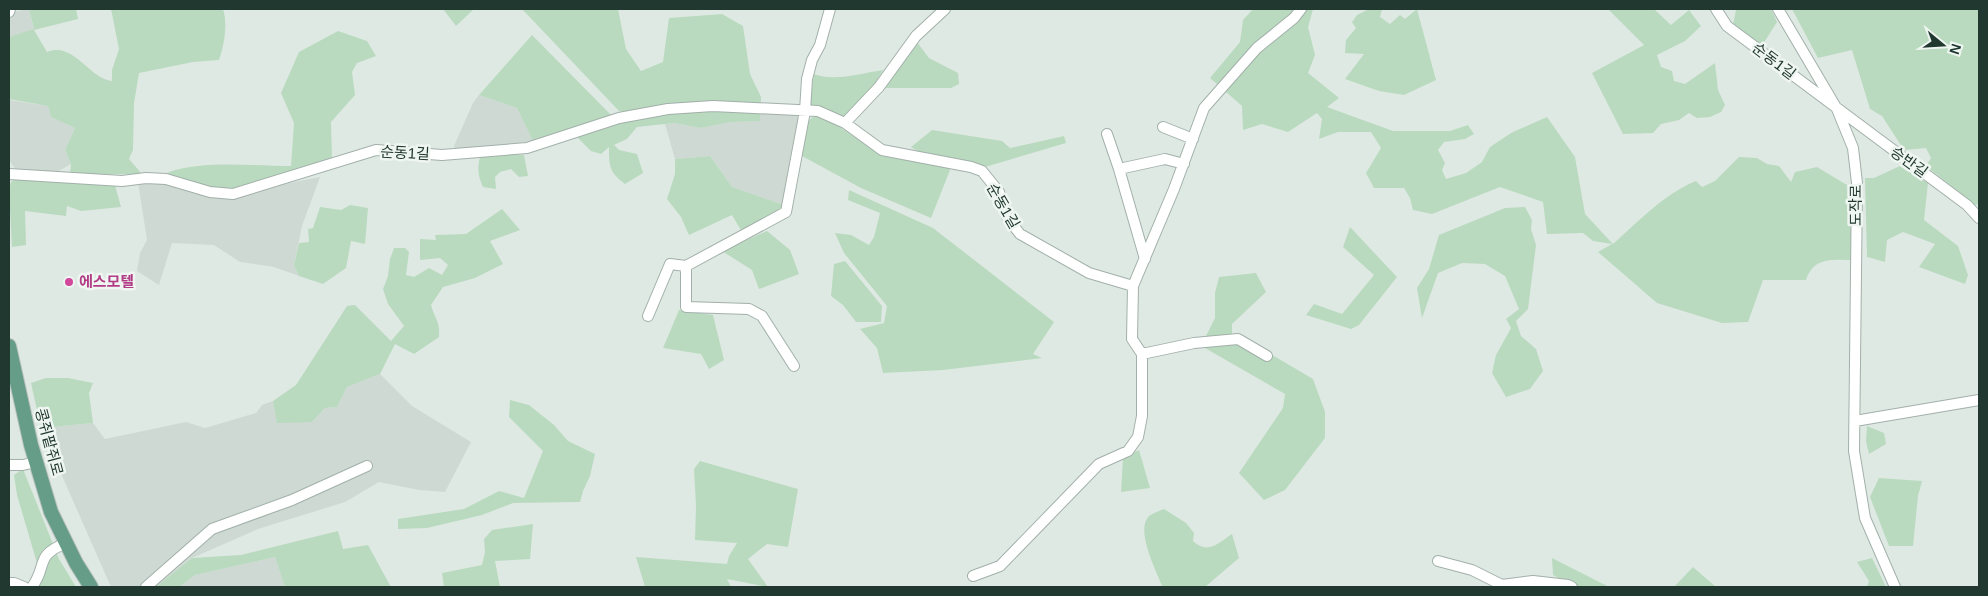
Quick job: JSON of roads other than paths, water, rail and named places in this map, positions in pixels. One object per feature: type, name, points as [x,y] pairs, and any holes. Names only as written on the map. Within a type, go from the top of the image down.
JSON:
[{"type":"main road","name":"콩쥐팥쥐로","points":[[9,346],[36,462],[51,512],[91,587]]},
{"type":"street","points":[[648,316],[670,264],[686,266],[786,212],[805,110],[807,79],[812,60],[820,45],[830,9]]},
{"type":"street","points":[[845,123],[879,87],[916,36],[945,9]]},
{"type":"street","points":[[972,576],[1000,566],[1099,464],[1128,451],[1138,437],[1142,416],[1142,354],[1132,340],[1134,286],[1184,164],[1204,108],[1257,48],[1294,18],[1301,9]]},
{"type":"street","name":"순동1길","points":[[1716,9],[1726,26],[1782,66],[1837,109]]},
{"type":"street","name":"도작로","points":[[1778,9],[1837,109],[1852,148],[1857,183],[1854,451],[1865,518],[1895,587]]},
{"type":"street","name":"순동1길","points":[[9,174],[122,181],[146,178],[166,179],[210,192],[233,194],[376,150],[442,155],[527,148],[619,118],[668,109],[713,106],[818,111],[845,123],[882,150],[971,167],[982,171],[999,192],[1008,219],[1020,234],[1089,273],[1134,286]]},
{"type":"street","name":"승반길","points":[[1837,109],[1967,205],[1979,218]]},
{"type":"street","points":[[1164,127],[1193,139]]},
{"type":"street","points":[[1107,134],[1145,259]]},
{"type":"street","points":[[1119,169],[1165,159],[1184,164]]},
{"type":"street","points":[[686,266],[686,307],[749,309],[762,316],[794,366]]},
{"type":"street","points":[[1142,354],[1194,343],[1238,339],[1267,356]]},
{"type":"street","points":[[1855,421],[1979,400]]},
{"type":"street","points":[[9,465],[23,465],[36,462]]},
{"type":"street","points":[[146,587],[212,529],[292,500],[367,466]]},
{"type":"street","points":[[32,587],[36,582],[43,560],[47,554],[51,549],[66,543]]},
{"type":"street","points":[[1438,561],[1472,570],[1502,585],[1533,581],[1572,587]]},
{"type":"street","points":[[9,583],[24,587]]},
{"type":"place","name":"에스모텔","points":[[69,282]]}]
